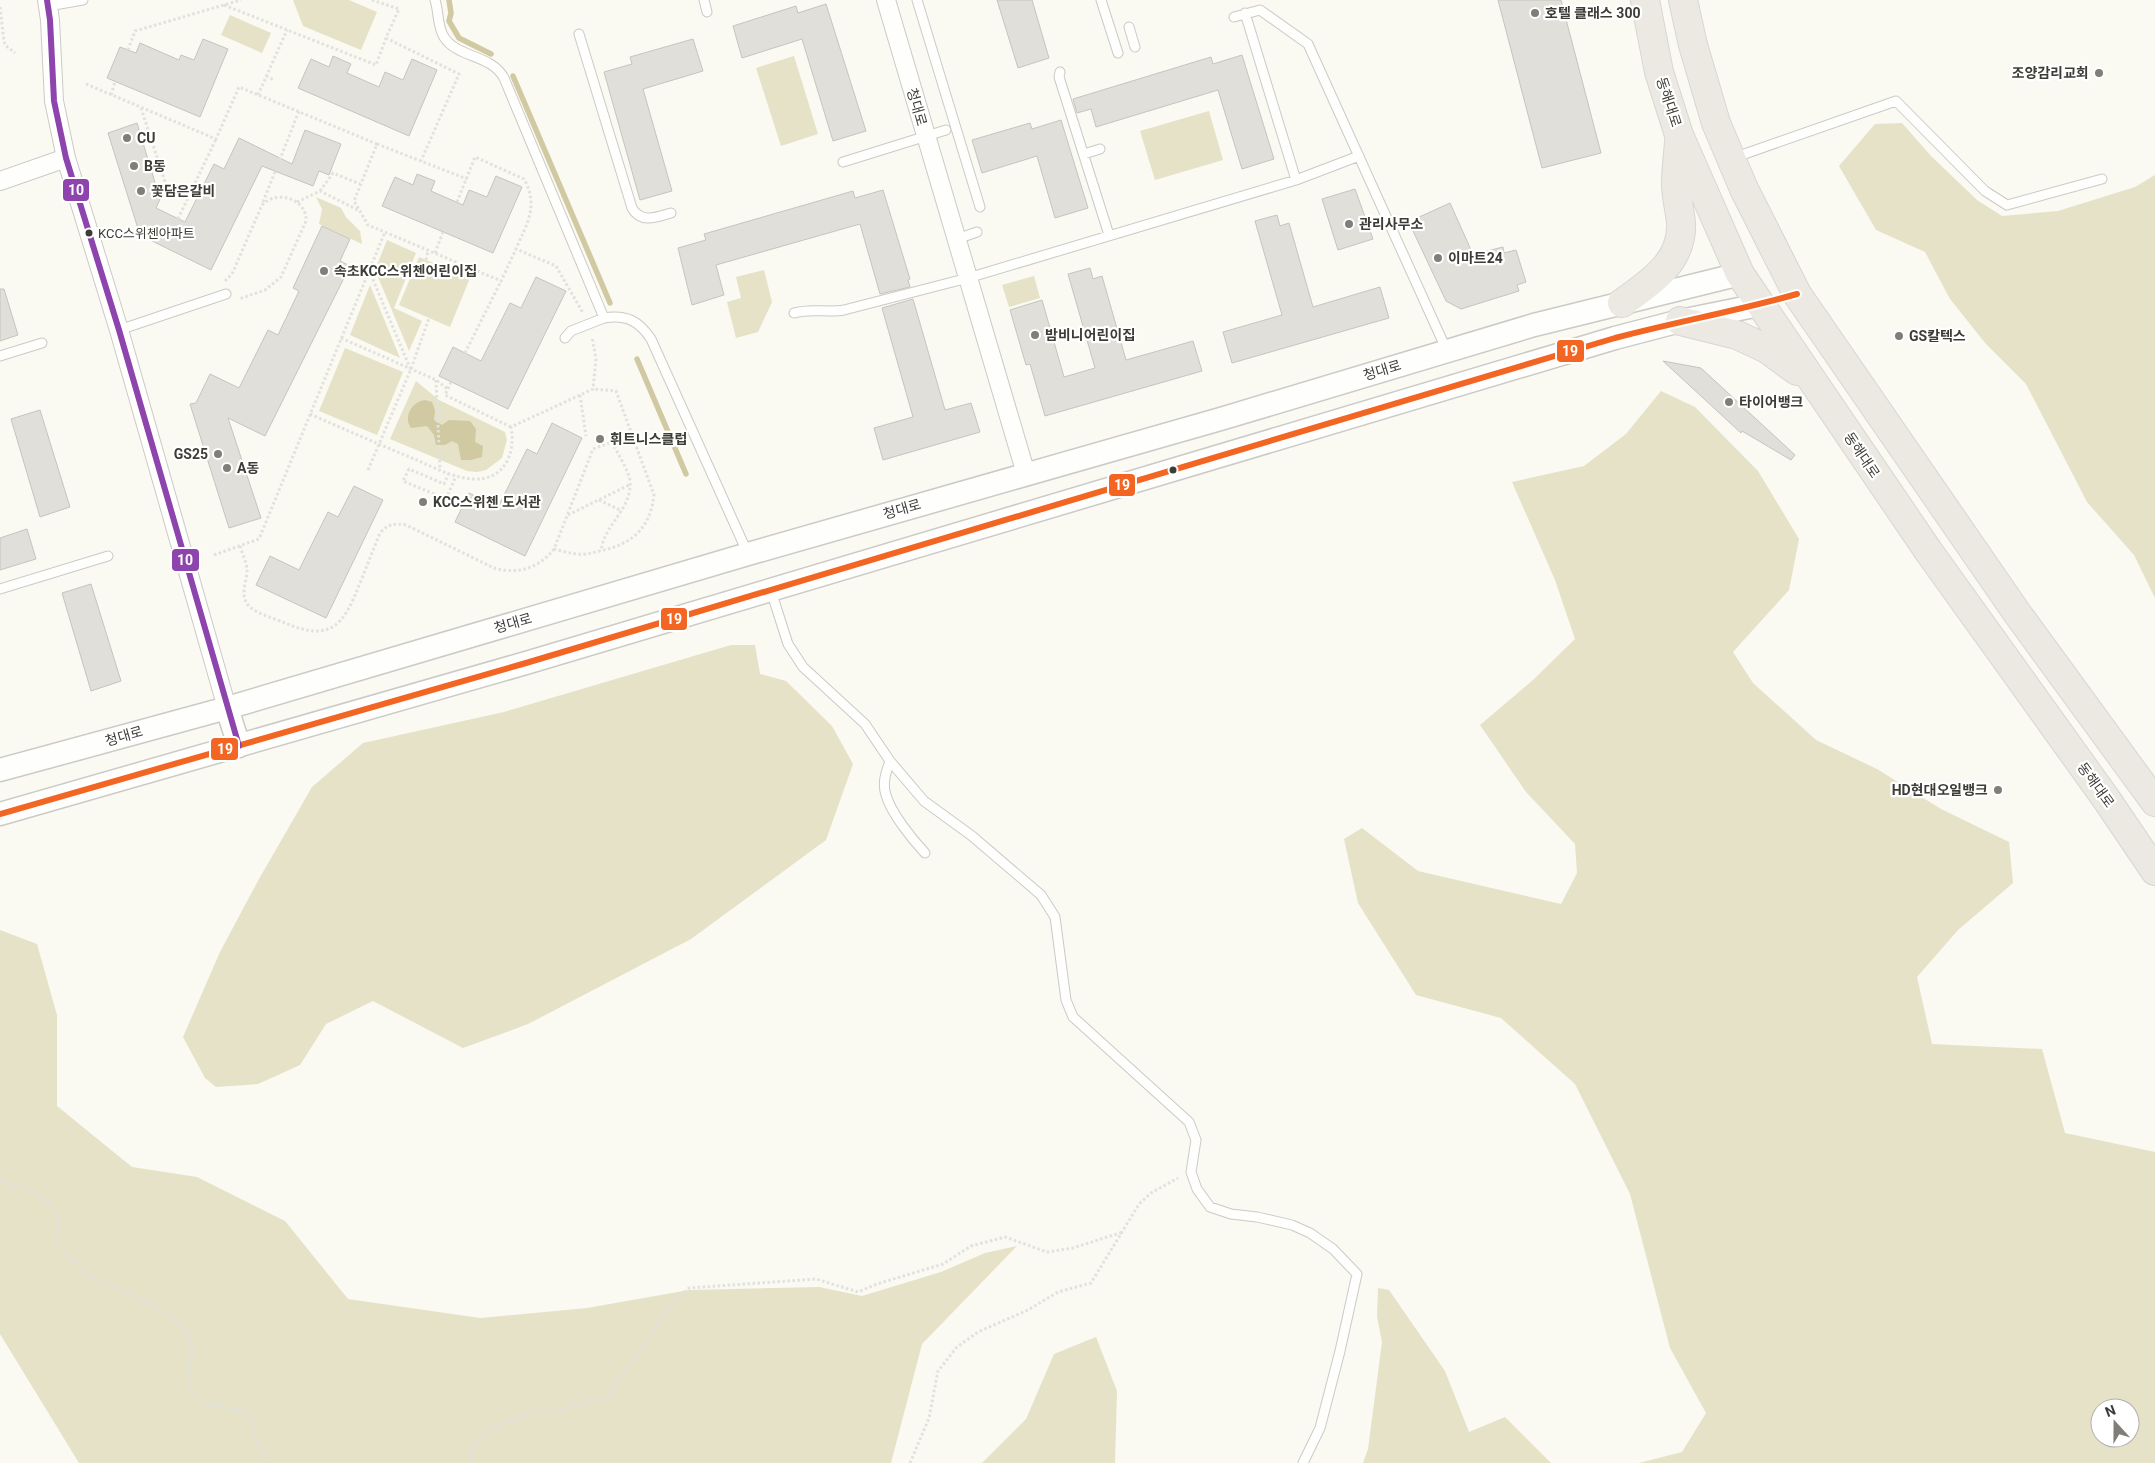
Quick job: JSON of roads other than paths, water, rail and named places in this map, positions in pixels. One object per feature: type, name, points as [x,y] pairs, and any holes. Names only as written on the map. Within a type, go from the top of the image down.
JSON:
[{"type":"main road","name":"동해대로","points":[[1645,0],[1659,72],[1679,135],[1740,274],[1759,305],[1929,552],[2107,800],[2155,872]]},
{"type":"main road","points":[[1683,0],[1716,123],[1780,264],[1797,294],[2016,614],[2155,802]]},
{"type":"main road","points":[[1622,303],[1652,281],[1671,261],[1680,242],[1681,223],[1676,185],[1679,135]]},
{"type":"main road","points":[[1740,274],[1780,264]]},
{"type":"main road","points":[[1759,305],[1797,294]]},
{"type":"main road","points":[[1680,321],[1737,335],[1768,349],[1813,383]]},
{"type":"street","name":"청대로","points":[[886,0],[1037,509]]},
{"type":"street","points":[[47,3],[54,101],[66,158],[119,330],[239,746]]},
{"type":"street","points":[[0,181],[66,158]]},
{"type":"street","name":"청대로","points":[[0,770],[227,708],[1534,325],[1740,274]]},
{"type":"street","points":[[0,814],[771,590],[1037,509],[1462,384],[1680,321],[1759,305]]},
{"type":"street","points":[[1447,351],[1462,384]]},
{"type":"street","points":[[0,827],[170,766]]},
{"type":"lane","points":[[47,3],[83,0]]},
{"type":"lane","points":[[435,0],[438,10],[438,22],[444,37],[453,46],[493,64],[504,78],[604,318]]},
{"type":"lane","points":[[704,0],[707,12]]},
{"type":"lane","points":[[917,0],[980,207]]},
{"type":"lane","points":[[1101,0],[1118,53]]},
{"type":"lane","points":[[1234,17],[1260,10],[1308,44],[1447,351]]},
{"type":"lane","points":[[1245,13],[1296,180]]},
{"type":"lane","points":[[1129,27],[1136,47]]},
{"type":"lane","points":[[579,34],[635,214],[641,218],[649,219],[671,213]]},
{"type":"lane","points":[[1060,72],[1109,235]]},
{"type":"lane","points":[[1731,159],[1896,102],[1985,191],[2007,205],[2102,179]]},
{"type":"lane","points":[[843,162],[946,130]]},
{"type":"lane","points":[[1084,154],[1100,149]]},
{"type":"lane","points":[[794,313],[804,310],[824,312],[844,310],[968,278],[1296,180],[1359,156]]},
{"type":"lane","points":[[956,239],[977,232]]},
{"type":"lane","points":[[119,330],[228,298]]},
{"type":"lane","points":[[564,338],[571,331],[604,318],[625,317],[637,322],[651,339],[748,554]]},
{"type":"lane","points":[[0,356],[42,343]]},
{"type":"lane","points":[[0,589],[108,556]]},
{"type":"lane","points":[[771,590],[788,644],[803,667],[865,724],[890,761],[924,801],[972,836],[1041,895],[1055,917],[1066,1000],[1073,1016],[1189,1122],[1196,1140],[1191,1172],[1197,1189],[1210,1207],[1231,1214],[1257,1217],[1292,1225],[1310,1233],[1333,1249],[1357,1274],[1320,1428],[1303,1463]]},
{"type":"lane","points":[[890,761],[885,774],[886,795],[913,841],[925,853]]},
{"type":"waterway","points":[[449,0],[451,13],[449,21],[459,38],[491,54]]},
{"type":"waterway","points":[[513,76],[610,303]]},
{"type":"waterway","points":[[637,359],[686,474]]},
{"type":"place","name":"호텔 클래스 300","points":[[1535,13]]},
{"type":"place","name":"조양감리교회","points":[[2099,73]]},
{"type":"place","name":"CU","points":[[127,138]]},
{"type":"place","name":"B동","points":[[134,166]]},
{"type":"place","name":"꽃담은갈비","points":[[141,191]]},
{"type":"place","name":"관리사무소","points":[[1349,224]]},
{"type":"place","name":"KCC스위첸아파트","points":[[89,233]]},
{"type":"place","name":"이마트24","points":[[1438,258]]},
{"type":"place","name":"속초KCC스위첸어린이집","points":[[324,271]]},
{"type":"place","name":"밤비니어린이집","points":[[1035,335]]},
{"type":"place","name":"GS칼텍스","points":[[1899,336]]},
{"type":"place","name":"타이어뱅크","points":[[1729,402]]},
{"type":"place","name":"휘트니스클럽","points":[[600,439]]},
{"type":"place","name":"GS25","points":[[218,454]]},
{"type":"place","name":"A동","points":[[227,468]]},
{"type":"place","name":"KCC스위첸 도서관","points":[[423,502]]},
{"type":"place","name":"HD현대오일뱅크","points":[[1998,790]]}]
